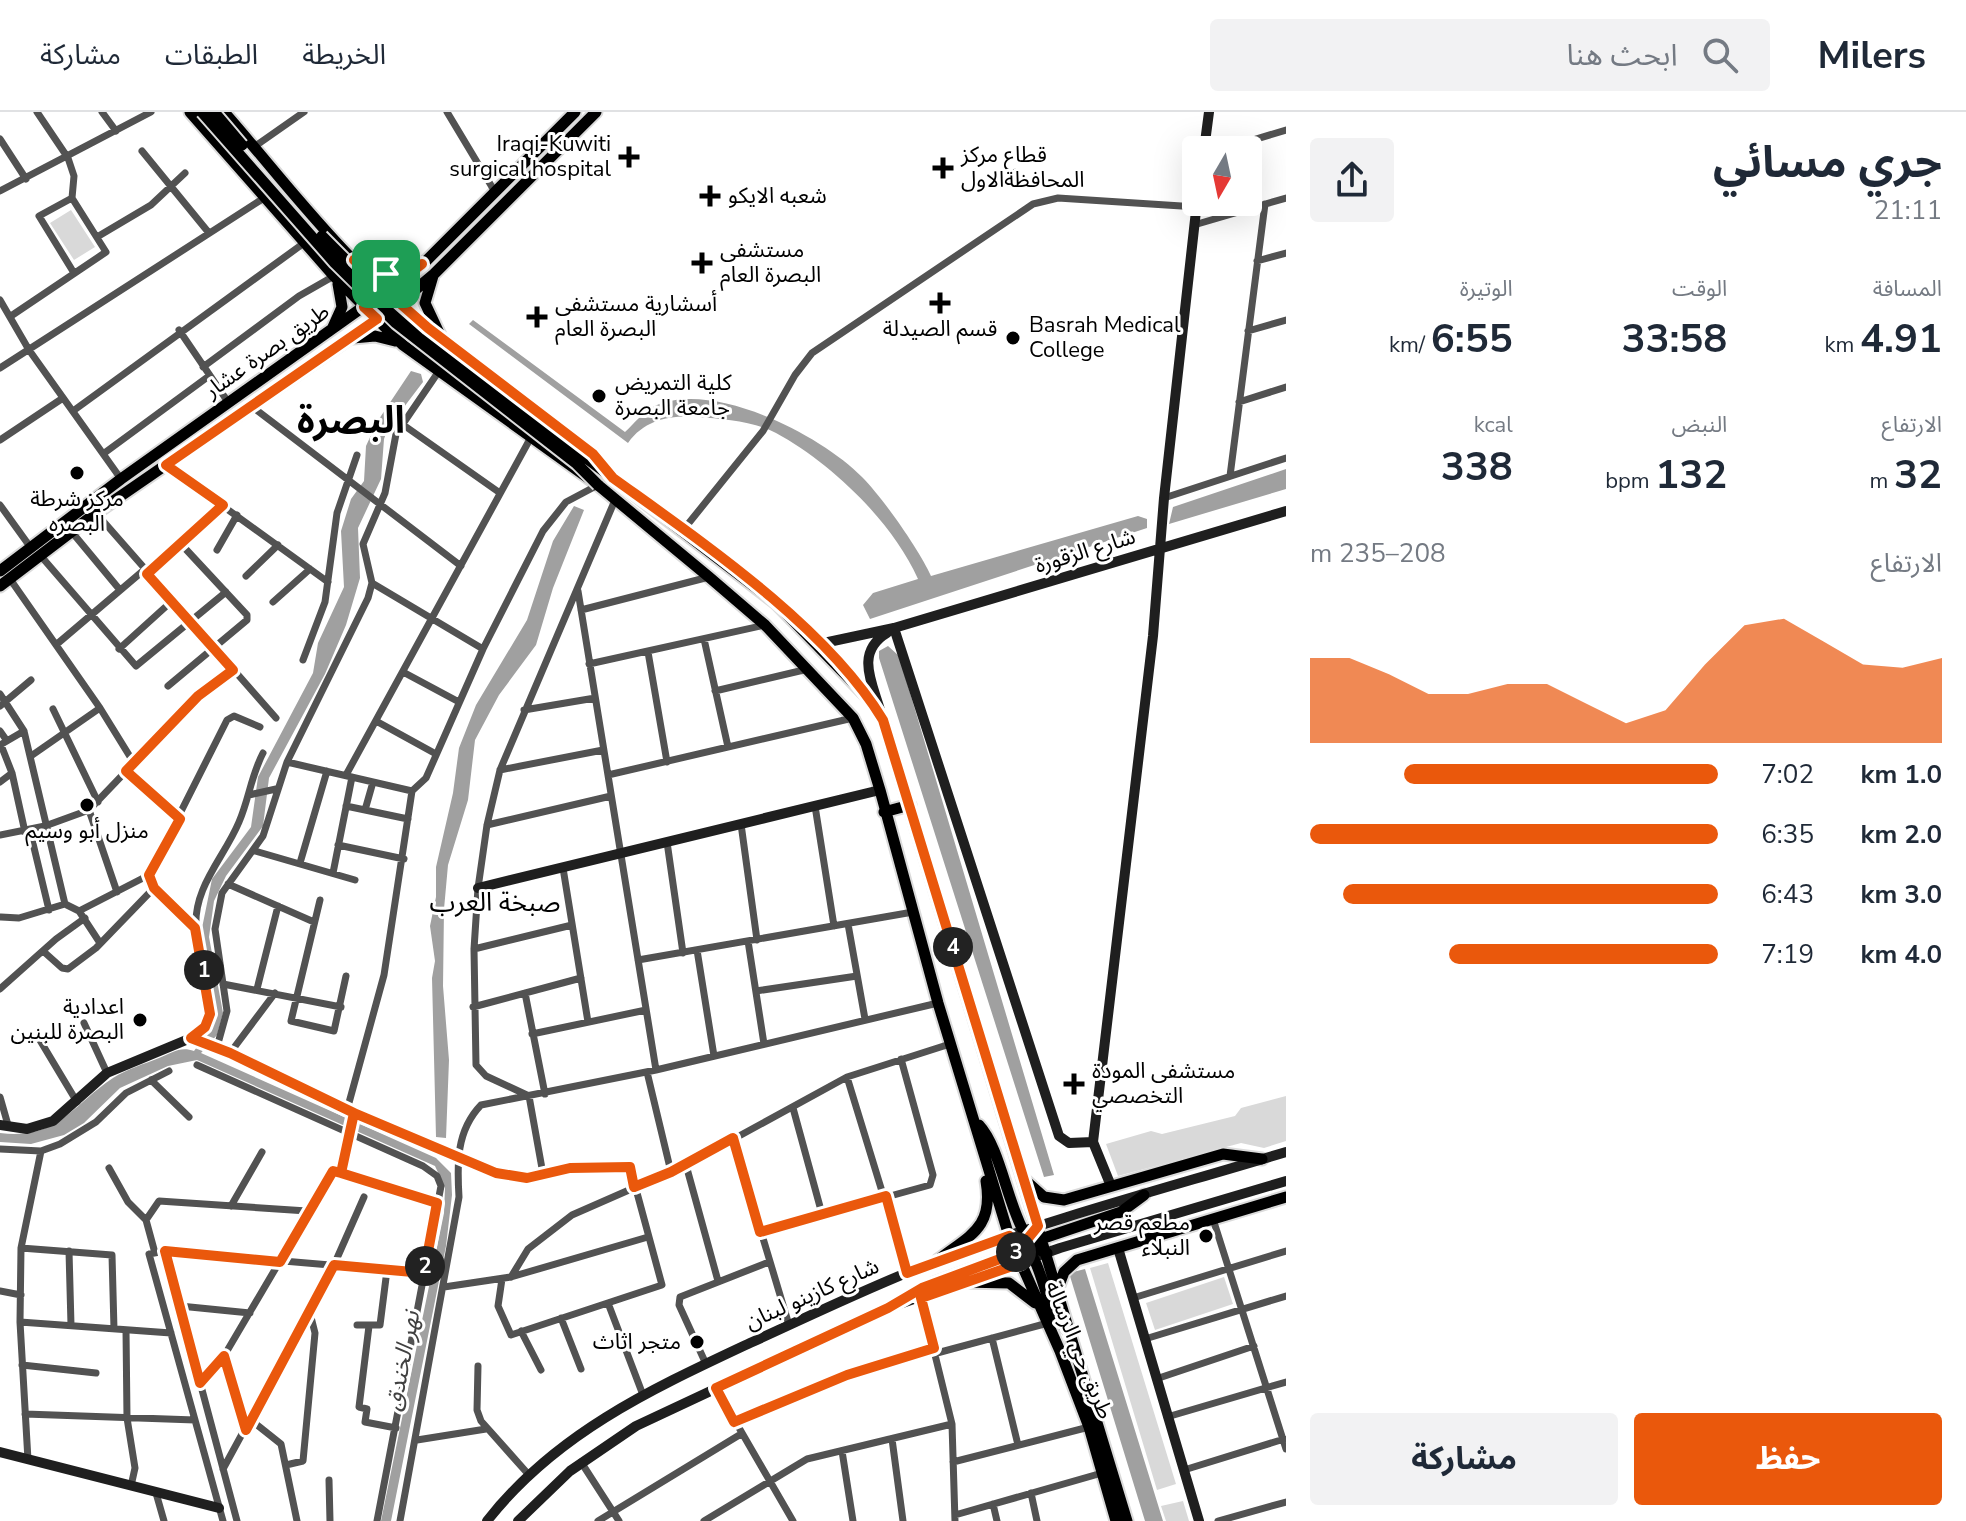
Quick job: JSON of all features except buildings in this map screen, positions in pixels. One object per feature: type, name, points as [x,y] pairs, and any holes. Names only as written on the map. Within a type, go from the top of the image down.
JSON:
[{"type":"main road","points":[[190,112],[334,276],[403,345],[598,485]]},
{"type":"main road","name":"طريق حي الرسالة","points":[[202,112],[378,307],[429,352],[577,464],[615,500],[765,625],[810,668],[853,718],[866,744],[880,790],[938,1003],[1009,1236],[1026,1249],[1046,1318],[1089,1427],[1116,1521]]},
{"type":"main road","name":"طريق حي الرسالة","points":[[214,112],[350,268],[414,329],[684,529],[776,603],[864,691],[883,720],[1127,1521]]},
{"type":"main road","name":"طريق حي الرسالة","points":[[224,112],[354,260],[386,291],[442,339],[593,454],[613,478]]},
{"type":"main road","name":"طريق بصرة عشار","points":[[3,579],[121,479],[422,264],[575,112]]},
{"type":"main road","points":[[35,551],[71,531],[400,303],[434,274],[596,112]]},
{"type":"main road","points":[[354,260],[386,274],[422,264]]},
{"type":"main road","points":[[434,274],[425,303],[442,339]]},
{"type":"main road","points":[[327,334],[342,307],[342,291],[334,276]]},
{"type":"main road","points":[[345,340],[375,336],[403,345]]},
{"type":"main road","points":[[884,812],[910,805]]},
{"type":"main road","points":[[975,1122],[995,1148],[1026,1249],[1051,1309],[1069,1330]]},
{"type":"main road","points":[[1022,1177],[1038,1193],[1052,1200],[1223,1154],[1262,1159]]},
{"type":"main road","points":[[938,1260],[984,1221],[989,1196],[985,1157]]},
{"type":"main road","points":[[888,1308],[922,1288],[1026,1249],[1040,1232],[1121,1212],[1144,1195]]},
{"type":"main road","points":[[1057,1292],[1062,1276],[1070,1265],[1286,1197]]},
{"type":"main road","points":[[1026,1249],[1047,1253]]},
{"type":"main road","points":[[963,1282],[1009,1283],[1025,1292],[1046,1318]]},
{"type":"street","points":[[11,316],[106,252],[72,198],[74,176],[68,158],[37,112]]},
{"type":"street","points":[[102,112],[116,131]]},
{"type":"street","points":[[0,191],[151,112]]},
{"type":"street","points":[[254,147],[304,112]]},
{"type":"street","points":[[447,112],[495,192]]},
{"type":"street","points":[[1206,136],[1209,112]]},
{"type":"street","points":[[1262,137],[1286,130]]},
{"type":"street","points":[[0,139],[26,179]]},
{"type":"street","points":[[142,151],[209,233]]},
{"type":"street","points":[[97,237],[151,205],[185,173]]},
{"type":"street","points":[[72,198],[39,216],[74,273]]},
{"type":"street","points":[[0,368],[264,198]]},
{"type":"street","points":[[684,529],[763,431],[812,353],[1037,202],[1058,198],[1182,203]]},
{"type":"street","points":[[1194,225],[1286,198]]},
{"type":"street","points":[[1230,476],[1265,204]]},
{"type":"street","points":[[1111,1186],[1093,1142],[1153,636],[1164,498],[1195,216]]},
{"type":"street","points":[[73,411],[179,330],[304,243]]},
{"type":"street","points":[[1257,261],[1286,253]]},
{"type":"street","points":[[203,367],[299,296],[334,276]]},
{"type":"street","points":[[0,300],[29,350],[121,479]]},
{"type":"street","points":[[1248,331],[1286,320]]},
{"type":"street","points":[[179,330],[228,402]]},
{"type":"street","points":[[214,1046],[227,1020],[216,915],[228,884],[255,851],[269,822],[272,789],[343,654],[372,583],[363,544],[394,442],[402,424],[439,371]]},
{"type":"street","points":[[103,454],[209,376]]},
{"type":"street","points":[[1239,402],[1286,387]]},
{"type":"street","points":[[0,440],[63,398]]},
{"type":"street","points":[[250,405],[461,566]]},
{"type":"street","points":[[402,424],[500,493]]},
{"type":"street","points":[[333,873],[349,776],[530,439]]},
{"type":"street","points":[[303,660],[325,602],[334,525],[343,494],[353,484],[357,455]]},
{"type":"street","points":[[1164,498],[1286,458]]},
{"type":"street","points":[[166,465],[328,582]]},
{"type":"street","points":[[341,1173],[384,975],[412,791],[426,778],[483,649],[543,531],[566,502],[598,485]]},
{"type":"street","points":[[529,1096],[486,1076],[476,1065],[474,949],[487,825],[500,770],[615,500]]},
{"type":"street","points":[[0,505],[35,551],[133,665],[140,666],[226,592]]},
{"type":"street","points":[[57,644],[120,590],[181,544],[223,505]]},
{"type":"street","name":"شارع الزقورة","points":[[819,644],[894,628],[1286,511]]},
{"type":"street","points":[[96,513],[276,718]]},
{"type":"street","points":[[217,550],[237,515]]},
{"type":"street","points":[[71,531],[120,590]]},
{"type":"street","points":[[168,686],[212,646],[247,620],[226,592],[181,544]]},
{"type":"street","points":[[246,576],[278,545]]},
{"type":"street","points":[[273,602],[310,569]]},
{"type":"street","points":[[581,610],[709,577]]},
{"type":"street","points":[[3,579],[57,644],[134,763]]},
{"type":"street","points":[[372,583],[483,649]]},
{"type":"street","points":[[578,591],[646,1010],[652,1071],[671,1172]]},
{"type":"street","points":[[119,649],[172,601]]},
{"type":"street","points":[[589,664],[765,625]]},
{"type":"street","points":[[894,628],[1059,1136],[1069,1143],[1093,1142]]},
{"type":"street","name":"شارع الزقورة","points":[[883,720],[867,656],[875,642],[894,628]]},
{"type":"street","points":[[704,639],[728,747]]},
{"type":"street","points":[[648,652],[667,762]]},
{"type":"street","points":[[715,691],[810,668]]},
{"type":"street","points":[[0,835],[28,831],[89,810],[198,696],[233,670]]},
{"type":"street","points":[[403,672],[459,702]]},
{"type":"street","points":[[2,704],[31,680]]},
{"type":"street","points":[[0,694],[2,704],[24,731],[65,904],[82,915],[100,943]]},
{"type":"street","points":[[524,710],[595,698]]},
{"type":"street","points":[[31,756],[67,734],[100,708]]},
{"type":"street","points":[[53,709],[98,802]]},
{"type":"street","points":[[0,989],[82,915],[149,875],[180,819],[227,720],[234,716],[260,727]]},
{"type":"street","points":[[608,775],[853,718]]},
{"type":"street","points":[[376,721],[436,754]]},
{"type":"street","points":[[0,731],[49,910]]},
{"type":"street","points":[[3,744],[24,731]]},
{"type":"street","points":[[500,770],[603,750]]},
{"type":"street","points":[[0,1097],[4,1125],[27,1129],[53,1121],[107,1073],[194,1039],[205,1027],[210,1014],[195,928],[196,911],[210,872],[232,838],[251,794],[250,780],[263,753]]},
{"type":"street","points":[[287,762],[412,791]]},
{"type":"street","points":[[126,771],[180,819]]},
{"type":"street","points":[[300,863],[327,771]]},
{"type":"street","points":[[0,782],[12,773]]},
{"type":"street","points":[[365,810],[373,782]]},
{"type":"street","points":[[251,794],[272,789]]},
{"type":"street","points":[[478,888],[880,790]]},
{"type":"street","points":[[487,825],[611,796]]},
{"type":"street","points":[[346,806],[408,819]]},
{"type":"street","points":[[815,806],[834,926]]},
{"type":"street","points":[[89,810],[117,892]]},
{"type":"street","points":[[741,824],[756,991],[764,1044]]},
{"type":"street","points":[[667,842],[683,953]]},
{"type":"street","points":[[338,845],[404,859]]},
{"type":"street","points":[[255,851],[355,880]]},
{"type":"street","points":[[563,868],[588,1022]]},
{"type":"street","points":[[149,875],[154,888],[195,928]]},
{"type":"street","points":[[228,884],[314,922]]},
{"type":"street","points":[[43,951],[65,970],[100,943],[154,888]]},
{"type":"street","points":[[320,900],[291,1021],[328,1032],[337,1028],[346,976]]},
{"type":"street","points":[[1,917],[19,918],[65,904]]},
{"type":"street","points":[[257,989],[278,906]]},
{"type":"street","points":[[638,960],[913,912]]},
{"type":"street","points":[[848,924],[865,1019]]},
{"type":"street","points":[[474,949],[572,925]]},
{"type":"street","points":[[697,950],[714,1056]]},
{"type":"street","points":[[756,991],[857,976]]},
{"type":"street","points":[[473,1007],[581,978]]},
{"type":"street","points":[[223,984],[341,1007]]},
{"type":"street","points":[[230,1053],[275,993]]},
{"type":"street","points":[[525,993],[545,1094]]},
{"type":"street","points":[[400,1521],[459,1197],[456,1157],[468,1124],[481,1105],[652,1071],[938,1003]]},
{"type":"street","points":[[532,1034],[646,1010]]},
{"type":"street","points":[[84,1023],[107,1073]]},
{"type":"street","points":[[38,1037],[77,1102]]},
{"type":"street","points":[[194,1039],[230,1053],[352,1113],[496,1173],[527,1178],[570,1168],[630,1167],[662,1285],[511,1335],[498,1306],[502,1279]]},
{"type":"street","points":[[511,1277],[528,1249],[572,1215],[686,1165],[847,1077],[950,1044]]},
{"type":"street","points":[[760,1232],[926,1187],[933,1177],[901,1059]]},
{"type":"street","points":[[197,1065],[423,1166],[437,1176],[441,1186],[377,1521]]},
{"type":"street","points":[[0,1149],[41,1151],[78,1135],[102,1118],[126,1093],[169,1071]]},
{"type":"street","points":[[847,1077],[886,1196],[907,1273]]},
{"type":"street","points":[[151,1080],[189,1117]]},
{"type":"street","points":[[529,1096],[543,1174]]},
{"type":"street","points":[[793,1108],[822,1214]]},
{"type":"street","points":[[733,1138],[789,1325]]},
{"type":"street","points":[[28,1460],[20,1322],[21,1248],[41,1151]]},
{"type":"street","points":[[231,1206],[262,1152]]},
{"type":"street","points":[[1144,1195],[1286,1152]]},
{"type":"street","points":[[686,1165],[718,1281]]},
{"type":"street","points":[[109,1168],[128,1202],[146,1220],[171,1333],[223,1521]]},
{"type":"street","points":[[200,1383],[224,1356],[333,1171],[437,1203]]},
{"type":"street","points":[[1047,1253],[1286,1181]]},
{"type":"street","points":[[223,1469],[334,1265],[364,1197]]},
{"type":"street","points":[[146,1220],[159,1201],[307,1211]]},
{"type":"street","points":[[1213,1219],[1286,1449]]},
{"type":"street","name":"شارع كازينو لبنان","points":[[518,1521],[581,1462],[636,1426],[888,1308],[963,1282],[1026,1249],[1040,1232]]},
{"type":"street","name":"شارع كازينو لبنان","points":[[487,1521],[529,1475],[580,1432],[643,1395],[789,1325],[938,1260],[1009,1236],[1026,1249]]},
{"type":"street","points":[[444,1287],[511,1277],[648,1237]]},
{"type":"street","points":[[21,1248],[112,1255],[114,1329]]},
{"type":"street","points":[[1118,1248],[1199,1521]]},
{"type":"street","points":[[69,1251],[71,1325]]},
{"type":"street","points":[[152,1254],[165,1251],[424,1273]]},
{"type":"street","points":[[165,1251],[237,1521]]},
{"type":"street","points":[[1133,1298],[1286,1251]]},
{"type":"street","points":[[706,1364],[679,1302],[684,1293],[769,1262]]},
{"type":"street","points":[[357,1325],[380,1325],[387,1270]]},
{"type":"street","points":[[0,1291],[21,1295]]},
{"type":"street","points":[[1145,1339],[1286,1296]]},
{"type":"street","points":[[921,1298],[952,1424],[955,1518],[1102,1473]]},
{"type":"street","points":[[608,1303],[643,1395]]},
{"type":"street","points":[[180,1306],[250,1313]]},
{"type":"street","points":[[286,1465],[303,1461],[315,1333],[309,1309]]},
{"type":"street","points":[[561,1318],[581,1369]]},
{"type":"street","points":[[734,1422],[847,1375],[992,1338],[1046,1318]]},
{"type":"street","points":[[20,1322],[171,1333]]},
{"type":"street","points":[[369,1326],[359,1407],[367,1409],[365,1422],[396,1428]]},
{"type":"street","points":[[126,1330],[127,1418],[135,1468],[131,1486]]},
{"type":"street","points":[[521,1331],[541,1370]]},
{"type":"street","points":[[992,1338],[1018,1445]]},
{"type":"street","points":[[1156,1379],[1254,1346]]},
{"type":"street","points":[[224,1356],[246,1430]]},
{"type":"street","points":[[22,1365],[96,1373]]},
{"type":"street","points":[[478,1366],[477,1410],[486,1429],[529,1475]]},
{"type":"street","points":[[1167,1417],[1286,1382]]},
{"type":"street","points":[[716,1388],[793,1521]]},
{"type":"street","points":[[25,1414],[195,1420]]},
{"type":"street","points":[[251,1420],[281,1444],[297,1521]]},
{"type":"street","points":[[704,1521],[807,1459],[952,1424]]},
{"type":"street","points":[[953,1462],[1089,1427]]},
{"type":"street","points":[[417,1440],[486,1429]]},
{"type":"street","points":[[598,1521],[741,1434]]},
{"type":"street","points":[[1184,1470],[1284,1438]]},
{"type":"street","points":[[892,1439],[903,1521]]},
{"type":"street","points":[[842,1451],[853,1521]]},
{"type":"street","points":[[0,1452],[219,1508],[233,1505]]},
{"type":"street","points":[[581,1462],[619,1521]]},
{"type":"street","points":[[329,1480],[330,1521]]},
{"type":"street","points":[[156,1493],[164,1521]]},
{"type":"street","points":[[1031,1493],[1037,1521]]},
{"type":"street","points":[[1218,1521],[1286,1502]]},
{"type":"street","points":[[993,1504],[997,1521]]},
{"type":"shaded area","points":[[71,210],[95,247],[74,260],[50,223]]},
{"type":"shaded area","points":[[473,320],[625,432],[657,405],[681,399],[737,406],[794,429],[844,461],[862,477],[900,525],[931,576],[1138,516],[1147,519],[1147,528],[870,619],[863,605],[873,593],[918,579],[907,557],[876,515],[818,460],[767,429],[718,419],[688,417],[659,420],[642,429],[628,443],[469,324]]},
{"type":"shaded area","points":[[411,371],[421,374],[423,382],[388,428],[384,439],[381,479],[358,528],[360,578],[346,625],[325,674],[269,778],[263,826],[226,876],[214,901],[209,937],[223,1013],[217,1035],[201,1053],[436,1158],[451,1173],[452,1195],[446,1246],[391,1521],[381,1521],[444,1213],[445,1188],[435,1166],[197,1060],[168,1066],[120,1088],[84,1123],[64,1135],[31,1144],[0,1142],[0,1133],[20,1134],[50,1126],[118,1075],[176,1051],[194,1051],[212,1026],[214,1014],[202,928],[212,879],[251,827],[258,777],[313,673],[318,643],[344,587],[341,531],[351,499],[364,481],[366,446],[377,422]]},
{"type":"shaded area","points":[[1286,469],[1286,489],[1169,524],[1173,507]]},
{"type":"shaded area","points":[[574,506],[584,510],[553,588],[536,645],[499,695],[475,740],[468,800],[448,865],[443,986],[449,1060],[446,1138],[436,1137],[432,978],[435,961],[430,926],[436,897],[436,867],[453,793],[459,748],[476,705],[527,620],[553,541]]},
{"type":"shaded area","points":[[888,646],[898,655],[902,666],[1054,1175],[1044,1177],[879,658],[879,651]]},
{"type":"shaded area","points":[[1286,1096],[1286,1141],[1264,1148],[1241,1143],[1118,1176],[1106,1144],[1151,1131],[1162,1134],[1235,1116],[1241,1108]]},
{"type":"shaded area","points":[[1108,1263],[1176,1484],[1157,1490],[1090,1268]]},
{"type":"shaded area","points":[[1085,1269],[1163,1521],[1145,1521],[1069,1273]]},
{"type":"shaded area","points":[[1224,1277],[1233,1304],[1155,1330],[1146,1303]]},
{"type":"shaded area","points":[[1183,1501],[1189,1521],[1166,1521],[1161,1506]]},
{"type":"place","name":"Iraqi-Kuwiti surgical hospital","points":[[629,157]]},
{"type":"place","name":"قطاع مركز المحافظةالاول","points":[[943,168]]},
{"type":"place","name":"شعبه الايكو","points":[[710,196]]},
{"type":"place","name":"مستشفى البصرة العام","points":[[702,263]]},
{"type":"place","name":"قسم الصيدلة","points":[[940,303]]},
{"type":"place","name":"أسشارية مستشفى البصرة العام","points":[[537,317]]},
{"type":"place","name":"Basrah Medical College","points":[[1013,338]]},
{"type":"place","name":"كلية التمريض جامعة البصرة","points":[[599,396]]},
{"type":"place","name":"مركز شرطة البصره","points":[[77,473]]},
{"type":"place","name":"منزل أبو وسيم","points":[[87,805]]},
{"type":"place","name":"اعدادية البصرة للبنين","points":[[140,1020]]},
{"type":"place","name":"مستشفى المودة التخصصي","points":[[1074,1084]]},
{"type":"place","name":"مطعم قصر النبلاء","points":[[1206,1236]]},
{"type":"place","name":"متجر اثاث","points":[[697,1342]]},
{"type":"district","name":"البصرة","points":[[351,420]]},
{"type":"district","name":"صبخة العرب","points":[[495,902]]},
{"type":"route","points":[[386,274],[354,260],[386,291],[364,307],[377,319],[166,465],[223,505],[147,574],[233,670],[198,696],[126,771],[180,819],[149,875],[154,888],[195,928],[210,1014],[205,1027],[191,1038],[230,1053],[354,1113],[349,1134],[341,1173],[333,1171],[280,1262],[165,1251],[200,1383],[224,1356],[246,1430],[334,1265],[424,1273],[437,1203],[341,1173],[354,1113],[496,1173],[527,1178],[570,1168],[605,1165],[630,1167],[634,1187],[686,1165],[733,1138],[760,1232],[886,1196],[907,1273],[1009,1236],[1016,1253],[1021,1263],[921,1298],[934,1348],[847,1375],[734,1422],[716,1388],[888,1308],[922,1288],[1016,1253],[1038,1226],[883,720],[864,691],[776,603],[684,529],[613,478],[593,454],[428,328],[386,291],[422,264],[386,274]]},
{"type":"water label","name":"نهر الخندق","points":[[402,1361]]}]
